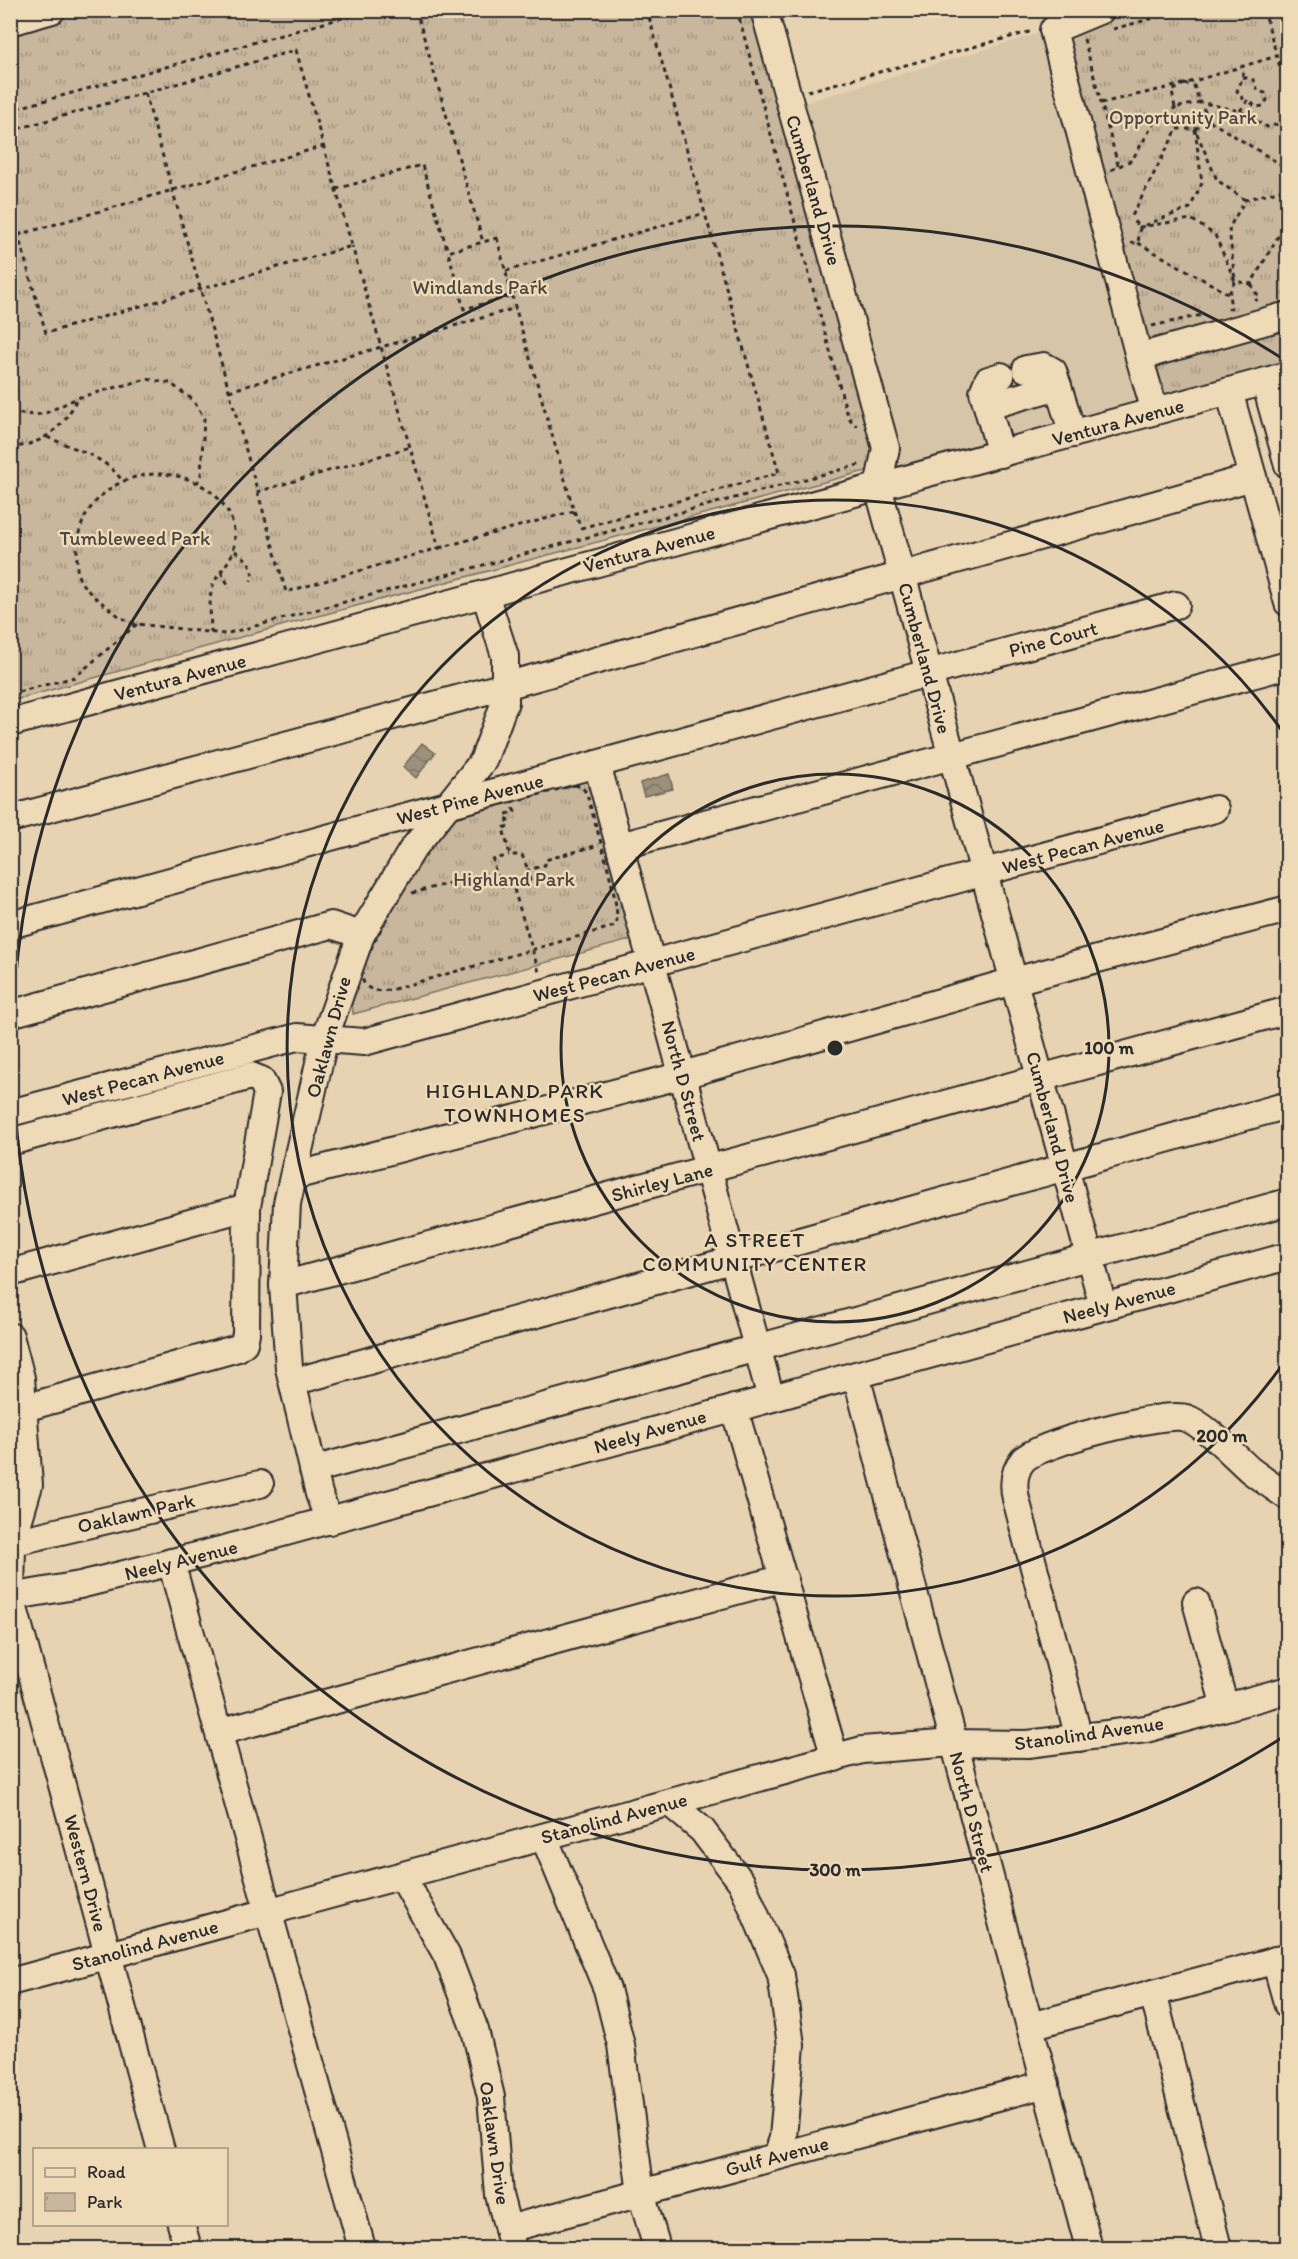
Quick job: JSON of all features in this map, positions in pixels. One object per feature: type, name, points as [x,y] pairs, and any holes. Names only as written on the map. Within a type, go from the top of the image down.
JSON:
[{"type":"street","points":[[10,22],[52,10]]},
{"type":"street","name":"Cumberland Drive","points":[[764,10],[886,448],[880,475],[902,575],[1103,1306]]},
{"type":"street","points":[[1100,25],[1063,26],[1053,30],[1155,411]]},
{"type":"street","points":[[1139,357],[1287,315]]},
{"type":"street","points":[[1026,369],[1044,366],[1050,368],[1073,434]]},
{"type":"street","points":[[1001,376],[986,383],[983,392],[1001,454]]},
{"type":"street","points":[[1276,379],[1287,465]]},
{"type":"street","name":"Ventura Avenue","points":[[10,723],[485,594],[880,475],[1001,454],[1276,379]]},
{"type":"street","points":[[988,406],[1058,386]]},
{"type":"street","points":[[1229,391],[1287,603]]},
{"type":"street","points":[[10,819],[504,686],[1253,477]]},
{"type":"street","name":"Oaklawn Drive","points":[[329,1521],[292,1382],[284,1285],[287,1203],[325,1037],[361,935],[394,893],[412,850],[483,760],[504,702],[504,656],[485,594]]},
{"type":"street","name":"Pine Court","points":[[929,673],[1176,605]]},
{"type":"street","points":[[613,844],[953,758],[1287,665]]},
{"type":"street","name":"West Pine Avenue","points":[[10,925],[449,805],[509,795],[597,764],[929,673]]},
{"type":"street","name":"North D Street","points":[[597,764],[613,844],[653,963],[771,1398]]},
{"type":"street","name":"West Pecan Avenue","points":[[10,1113],[297,1037],[325,1037],[364,1042],[1215,809]]},
{"type":"street","points":[[294,1176],[683,1075],[1014,981],[1287,909]]},
{"type":"street","points":[[10,1014],[331,925],[361,935]]},
{"type":"street","name":"Shirley Lane","points":[[284,1285],[1285,1011]]},
{"type":"street","points":[[10,1142],[250,1076],[261,1080],[267,1092],[247,1207],[244,1343],[238,1348],[17,1409]]},
{"type":"street","points":[[292,1382],[1064,1165],[1287,1105]]},
{"type":"street","points":[[314,1470],[1287,1202]]},
{"type":"street","points":[[10,1273],[247,1207]]},
{"type":"street","name":"Neely Avenue","points":[[11,1597],[81,1585],[329,1521],[1287,1256]]},
{"type":"street","points":[[10,1335],[21,1378],[17,1409],[29,1485],[11,1543],[11,1597]]},
{"type":"street","name":"North D Street","points":[[856,1375],[1089,2248]]},
{"type":"street","points":[[734,1408],[835,1758]]},
{"type":"street","points":[[1079,1738],[1016,1499],[1014,1479],[1023,1461],[1043,1448],[1077,1437],[1158,1418],[1179,1417],[1196,1424],[1287,1497]]},
{"type":"street","name":"Oaklawn Park","points":[[11,1543],[260,1484]]},
{"type":"street","points":[[171,1562],[362,2248]]},
{"type":"street","points":[[219,1732],[784,1578]]},
{"type":"street","name":"Western Drive","points":[[11,1597],[160,2148]]},
{"type":"street","points":[[1196,1602],[1226,1707]]},
{"type":"street","name":"Stanolind Avenue","points":[[10,1982],[862,1750],[953,1743],[1028,1744],[1146,1729],[1287,1690]]},
{"type":"street","points":[[670,1803],[702,1830],[742,1883],[781,1975],[791,2045],[783,2138],[777,2156]]},
{"type":"street","points":[[544,1837],[606,1989],[621,2045],[641,2193],[657,2248]]},
{"type":"street","name":"Oaklawn Drive","points":[[402,1876],[447,1956],[475,2030],[491,2097],[499,2195],[511,2239]]},
{"type":"street","points":[[1030,2026],[1281,1958],[1287,2006]]},
{"type":"street","points":[[1153,1993],[1218,2248]]},
{"type":"street","name":"Gulf Avenue","points":[[511,2239],[641,2193],[1046,2084]]},
{"type":"street","points":[[182,2226],[188,2248]]},
{"type":"path","points":[[10,93],[14,93],[18,108],[371,10]]},
{"type":"path","points":[[416,10],[483,242]]},
{"type":"path","points":[[417,15],[435,10]]},
{"type":"path","points":[[448,252],[497,238],[574,511],[581,528],[779,473],[647,10]]},
{"type":"path","points":[[737,10],[846,410],[852,423],[860,427]]},
{"type":"path","points":[[1118,165],[1083,37],[1100,25],[1184,10]]},
{"type":"path","points":[[1264,10],[1287,96]]},
{"type":"path","points":[[763,101],[817,89],[953,50],[1063,26]]},
{"type":"path","points":[[10,131],[296,50],[439,548]]},
{"type":"path","points":[[1101,103],[1184,84],[1277,56]]},
{"type":"path","points":[[1242,68],[1243,76],[1237,92],[1244,100],[1248,100],[1256,107],[1263,106],[1267,100],[1265,93],[1258,90],[1254,80],[1243,76]]},
{"type":"path","points":[[1125,221],[1131,218],[1177,129],[1172,92],[1184,84],[1194,86],[1210,121],[1287,169]]},
{"type":"path","points":[[145,93],[286,592],[574,511]]},
{"type":"path","points":[[1240,111],[1248,100]]},
{"type":"path","points":[[1104,176],[1118,165],[1132,160],[1157,118],[1175,108],[1200,102],[1240,111],[1267,127],[1287,122]]},
{"type":"path","points":[[1177,129],[1195,129],[1210,121]]},
{"type":"path","points":[[1195,129],[1217,180],[1245,200]]},
{"type":"path","points":[[1140,227],[1190,208],[1202,183],[1195,129]]},
{"type":"path","points":[[18,235],[324,146]]},
{"type":"path","points":[[336,189],[422,165],[464,309],[512,296]]},
{"type":"path","points":[[1220,311],[1231,308],[1228,294],[1235,281],[1229,228],[1245,200],[1287,188]]},
{"type":"path","points":[[10,207],[46,333],[352,246]]},
{"type":"path","points":[[506,271],[705,213]]},
{"type":"path","points":[[1131,218],[1140,227]]},
{"type":"path","points":[[1140,227],[1191,219],[1215,235],[1235,281]]},
{"type":"path","points":[[1251,284],[1287,219]]},
{"type":"path","points":[[1138,243],[1140,227]]},
{"type":"path","points":[[1124,244],[1138,243],[1228,294]]},
{"type":"path","points":[[1235,281],[1251,284],[1259,298]]},
{"type":"path","points":[[229,391],[516,308]]},
{"type":"path","points":[[1147,327],[1210,313]]},
{"type":"path","points":[[10,413],[46,413],[77,398],[147,379],[170,382],[193,400],[204,418],[201,476],[197,483]]},
{"type":"path","points":[[10,447],[47,437],[71,412],[77,398]]},
{"type":"path","points":[[47,437],[86,451],[118,475],[123,482]]},
{"type":"path","points":[[257,492],[410,447]]},
{"type":"path","points":[[212,633],[211,593],[235,551],[230,513],[213,492],[187,477],[153,473],[123,482],[99,496],[86,511],[77,534],[77,566],[80,580],[95,598],[126,621],[137,624],[212,633],[225,634],[863,464],[880,475]]},
{"type":"path","points":[[235,551],[246,558],[251,567],[251,581]]},
{"type":"path","points":[[221,572],[230,588]]},
{"type":"path","points":[[10,694],[75,677],[137,624]]},
{"type":"path","points":[[579,785],[587,794],[613,844],[618,923],[609,929],[394,989],[374,991],[363,981],[363,970],[394,893],[453,817],[509,795],[579,785]]},
{"type":"path","points":[[509,795],[515,812],[506,814],[509,826],[503,828],[510,855]]},
{"type":"path","points":[[528,870],[545,865],[545,860],[613,844]]},
{"type":"path","points":[[510,855],[522,855],[528,870],[530,882],[502,886],[493,860],[510,855]]},
{"type":"path","points":[[394,893],[495,871]]},
{"type":"path","points":[[513,886],[545,993]]},
{"type":"shaded area","points":[[1050,30],[1151,405],[900,473],[800,104]]},
{"type":"green space","name":"Windlands Park","points":[[11,11],[774,11],[896,463],[288,624],[11,701]]},
{"type":"green space","name":"Opportunity Park","points":[[1118,11],[1287,11],[1287,368],[1151,405],[1050,30]]},
{"type":"green space","name":"Highland Park","points":[[598,765],[645,936],[353,1014],[349,966],[449,805]]},
{"type":"water","points":[[422,743],[435,753],[416,778],[403,767]]},
{"type":"water","points":[[669,774],[673,789],[644,796],[640,783]]},
{"type":"district","name":"HIGHLAND PARK TOWNHOMES","points":[[515,1102]]},
{"type":"district","name":"A STREET COMMUNITY CENTER","points":[[755,1251]]},
{"type":"park label","name":"Tumbleweed Park","points":[[135,538]]}]
